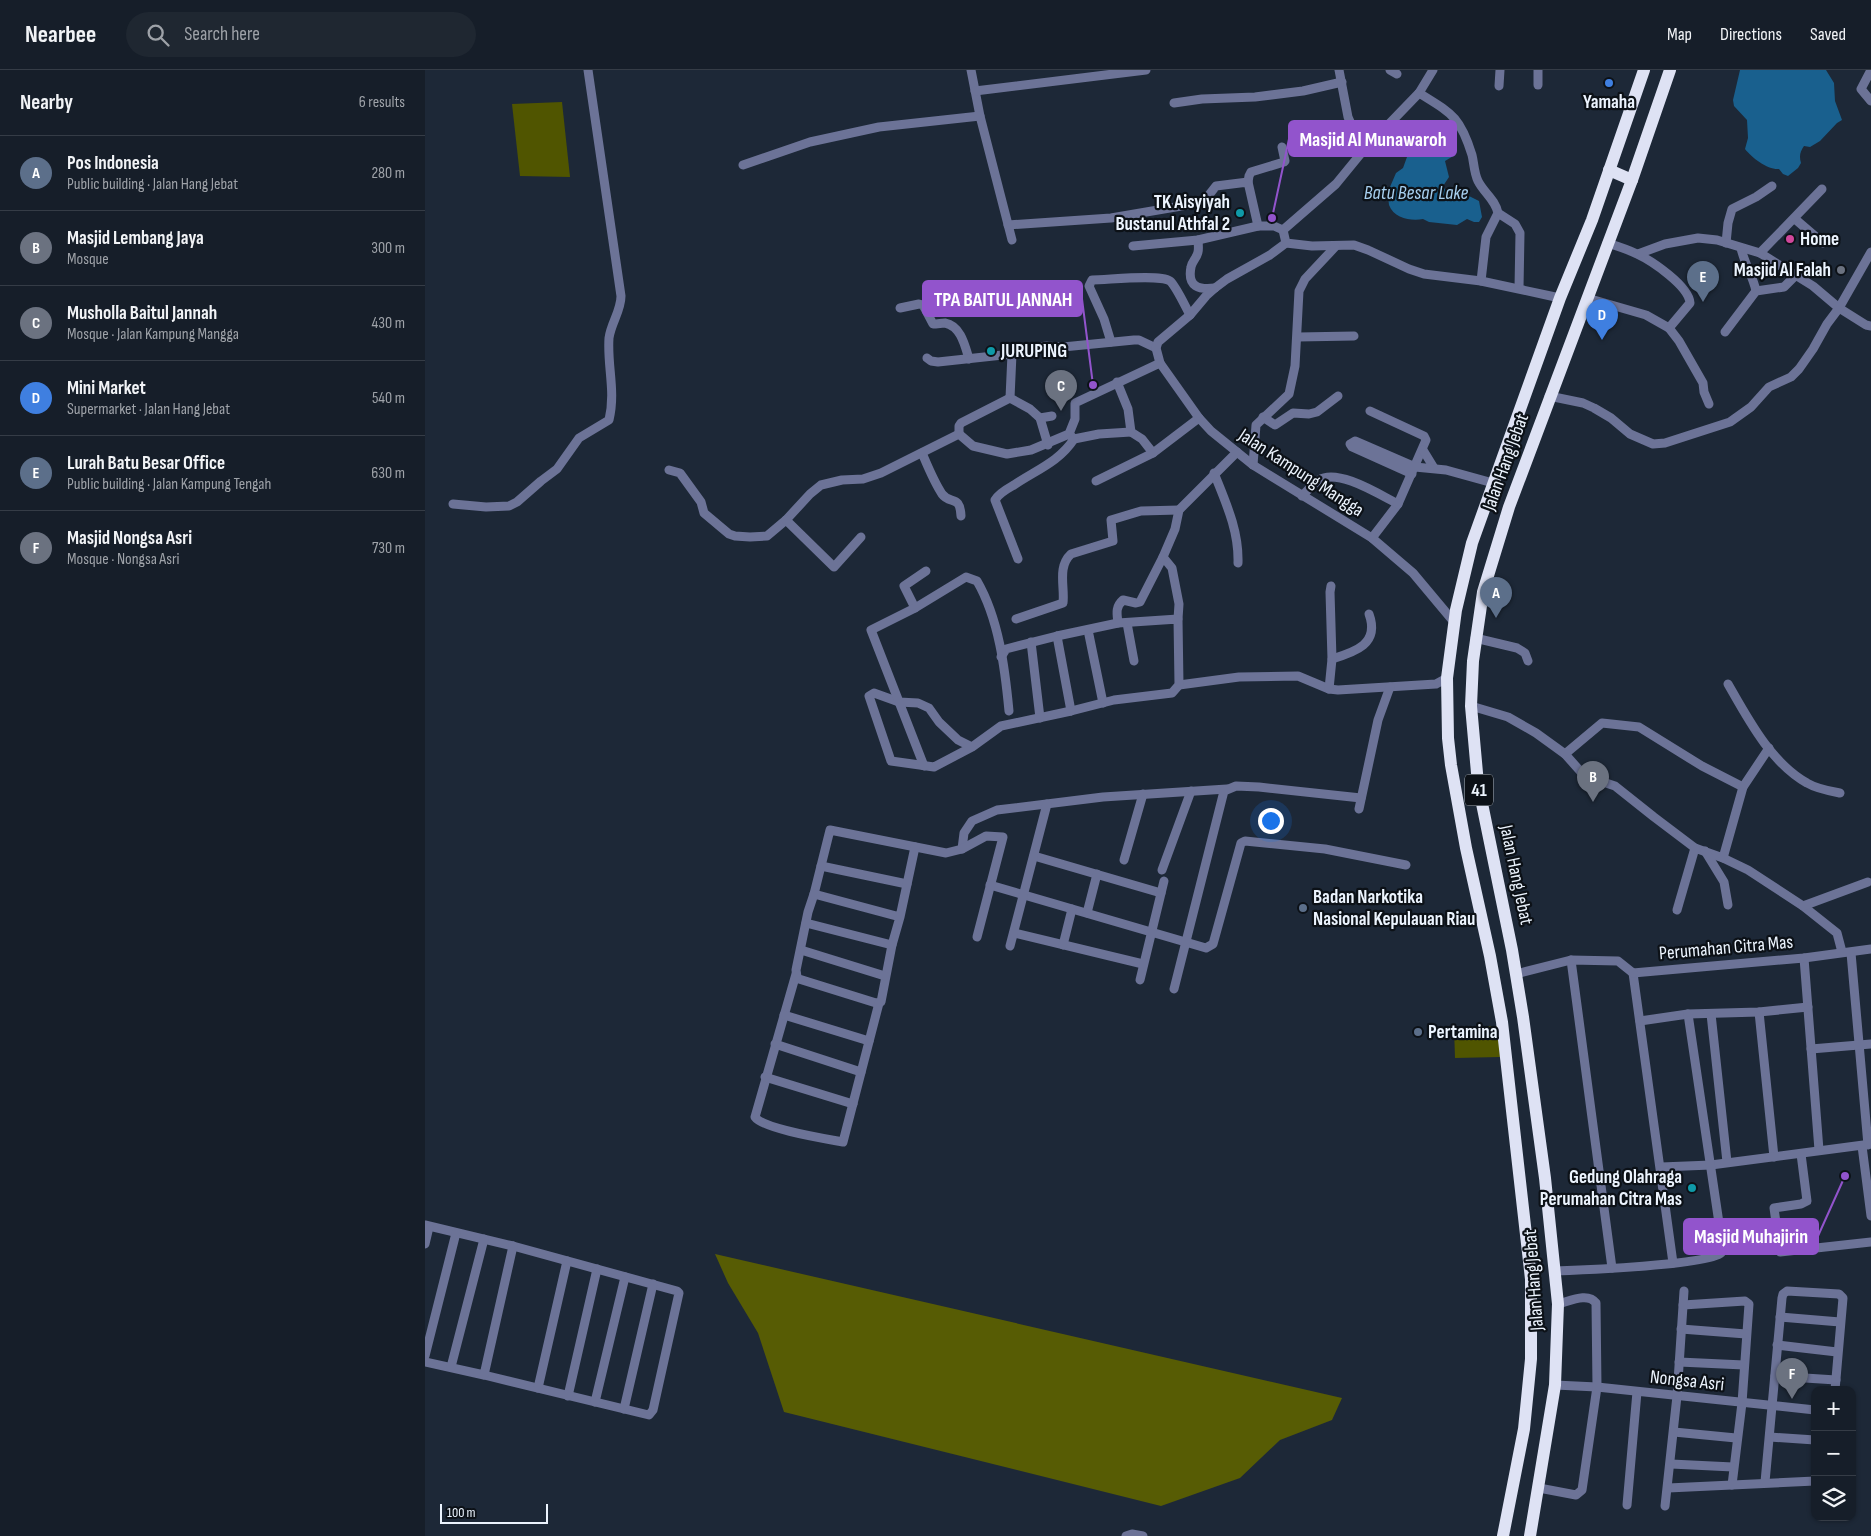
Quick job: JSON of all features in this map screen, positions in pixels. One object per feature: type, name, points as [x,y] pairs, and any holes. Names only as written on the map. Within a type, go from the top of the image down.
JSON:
[{"type":"highway","points":[[1503,1536],[1526,1409],[1531,1360],[1531,1279],[1502,1022],[1490,956],[1466,848],[1448,738],[1447,678],[1454,622],[1472,543],[1560,298],[1578,257],[1644,70]]},
{"type":"highway","name":"Jalan Hang Jebat","points":[[1530,1536],[1555,1385],[1558,1304],[1531,1067],[1516,974],[1478,784],[1471,706],[1475,638],[1483,592],[1509,507],[1670,70]]},
{"type":"highway","points":[[1609,170],[1631,180]]},
{"type":"highway","points":[[1455,788],[1478,784]]},
{"type":"street","points":[[453,504],[487,507],[509,506],[517,502],[557,469],[579,438],[609,420],[613,405],[609,338],[620,308],[621,296],[588,70]]},
{"type":"street","points":[[971,70],[980,116],[1012,240]]},
{"type":"street","points":[[975,91],[1145,70]]},
{"type":"street","points":[[1339,70],[1348,117],[1363,151]]},
{"type":"street","points":[[1283,230],[1336,184],[1363,151],[1419,93],[1433,70]]},
{"type":"street","points":[[1499,86],[1500,70]]},
{"type":"street","points":[[1538,70],[1538,85]]},
{"type":"street","points":[[1871,70],[1861,89],[1871,101]]},
{"type":"street","points":[[1174,103],[1203,99],[1255,98],[1318,88],[1342,82]]},
{"type":"street","points":[[1419,93],[1457,119],[1469,144],[1479,182],[1493,199],[1498,213],[1515,224],[1520,233],[1519,288]]},
{"type":"street","points":[[743,165],[810,142],[879,127],[980,116]]},
{"type":"street","points":[[1258,226],[1248,182],[1249,176],[1251,172],[1284,162],[1282,146]]},
{"type":"street","points":[[1009,225],[1111,218],[1199,203],[1205,200],[1215,186],[1248,182]]},
{"type":"street","points":[[1726,243],[1728,223],[1732,210],[1772,186]]},
{"type":"street","points":[[1760,253],[1822,189]]},
{"type":"street","points":[[1481,281],[1486,237],[1498,213]]},
{"type":"street","points":[[1795,219],[1823,243]]},
{"type":"street","points":[[1133,246],[1198,240],[1258,226],[1274,226],[1283,230]]},
{"type":"street","points":[[1283,230],[1286,243]]},
{"type":"street","points":[[1638,254],[1665,244],[1689,239],[1717,240],[1760,253],[1813,286],[1839,308],[1871,326]]},
{"type":"street","points":[[1198,240],[1198,252],[1191,266],[1191,281],[1193,285],[1201,289],[1215,288]]},
{"type":"street","points":[[1018,559],[995,500],[998,495],[1023,478],[1059,458],[1068,450],[1075,419],[1075,403],[1160,363],[1156,348],[1158,342],[1190,315],[1206,296],[1227,279],[1270,255],[1286,243],[1312,246],[1354,245],[1424,274],[1481,281],[1560,298]]},
{"type":"street","points":[[1607,243],[1638,254],[1681,284],[1689,296],[1690,303],[1669,328]]},
{"type":"street","points":[[1253,465],[1255,427],[1263,417],[1289,394],[1295,366],[1298,337],[1300,287],[1335,246]]},
{"type":"street","points":[[1725,332],[1755,291],[1753,278],[1742,256],[1741,248]]},
{"type":"street","points":[[1549,396],[1583,403],[1594,408],[1611,418],[1630,434],[1653,444],[1673,440],[1730,422],[1751,407],[1769,387],[1795,374],[1807,360],[1871,252]]},
{"type":"street","points":[[1755,291],[1783,287],[1796,275]]},
{"type":"street","points":[[1111,342],[1104,319],[1089,286],[1092,280],[1152,278],[1169,281],[1190,315]]},
{"type":"street","points":[[1587,298],[1646,315],[1669,328],[1679,341],[1703,382],[1704,392],[1709,404]]},
{"type":"street","points":[[900,308],[923,304],[933,324],[945,323],[953,327],[961,335],[969,359]]},
{"type":"street","points":[[1298,337],[1354,336]]},
{"type":"street","points":[[927,358],[935,362],[1012,354],[1045,346],[1063,347],[1139,340],[1156,348]]},
{"type":"street","points":[[1010,398],[1012,354]]},
{"type":"street","name":"Jalan Kampung Mangga","points":[[1160,363],[1199,418],[1211,431],[1253,465],[1372,538],[1413,573],[1454,622]]},
{"type":"street","points":[[1117,382],[1127,408],[1131,432]]},
{"type":"street","points":[[1263,417],[1275,425],[1293,413],[1309,414],[1317,412],[1338,396]]},
{"type":"street","points":[[1010,398],[1040,418],[1048,445]]},
{"type":"street","points":[[1010,398],[961,423],[959,434],[973,446],[1007,454],[1022,453],[1072,437],[1131,432],[1142,439],[1153,453]]},
{"type":"street","points":[[1370,411],[1424,436],[1426,440],[1398,504],[1372,538]]},
{"type":"street","points":[[1040,418],[1052,416]]},
{"type":"street","points":[[1096,481],[1153,453],[1199,418]]},
{"type":"street","points":[[669,470],[680,473],[699,499],[704,513],[729,534],[750,538],[767,536],[821,485],[842,480],[863,479],[881,473],[959,434]]},
{"type":"street","points":[[1414,471],[1355,441],[1350,444],[1352,447],[1414,471],[1434,468],[1493,483]]},
{"type":"street","points":[[1423,450],[1434,468]]},
{"type":"street","points":[[1134,661],[1123,623],[1116,611],[1119,604],[1123,600],[1140,602],[1175,529],[1179,510],[1237,452]]},
{"type":"street","points":[[922,453],[930,472],[943,494],[948,499],[957,501],[961,510],[961,516]]},
{"type":"street","points":[[1215,473],[1236,531],[1239,550],[1238,563]]},
{"type":"street","points":[[1303,496],[1318,480],[1325,477],[1347,479],[1398,504]]},
{"type":"street","points":[[1016,619],[1063,602],[1062,576],[1067,557],[1071,554],[1113,542],[1111,520],[1141,511],[1179,510]]},
{"type":"street","points":[[786,520],[834,567],[861,537]]},
{"type":"street","points":[[972,747],[957,740],[939,722],[929,708],[918,703],[899,702],[874,693],[869,696],[891,760],[934,767],[972,747],[1001,726],[1127,698],[1168,694],[1179,685],[1179,604],[1173,568],[1163,557]]},
{"type":"street","points":[[915,608],[904,586],[926,571]]},
{"type":"street","points":[[924,766],[870,631],[915,608],[966,577],[977,581],[986,597],[995,624],[1009,711]]},
{"type":"street","points":[[1329,689],[1332,658],[1331,586]]},
{"type":"street","points":[[1332,658],[1361,648],[1371,631],[1373,622],[1369,614]]},
{"type":"street","points":[[1001,657],[1005,650],[1057,636],[1123,623],[1178,619]]},
{"type":"street","points":[[1088,630],[1103,703]]},
{"type":"street","points":[[1057,636],[1071,711]]},
{"type":"street","points":[[1475,638],[1517,648],[1525,653],[1528,661]]},
{"type":"street","points":[[1031,642],[1040,718]]},
{"type":"street","points":[[1179,685],[1239,677],[1298,676],[1329,689],[1436,684],[1447,678]]},
{"type":"street","points":[[1728,684],[1769,748],[1791,773],[1807,784],[1819,789],[1840,793]]},
{"type":"street","points":[[1359,809],[1377,720],[1391,687]]},
{"type":"street","points":[[1471,706],[1508,717],[1536,733],[1565,754],[1581,772],[1593,779],[1615,786],[1695,848],[1748,870],[1803,906],[1837,933],[1846,952],[1868,1110],[1867,1145],[1871,1216]]},
{"type":"street","points":[[1565,754],[1602,723],[1635,725],[1702,766],[1743,787]]},
{"type":"street","points":[[1723,858],[1743,787],[1769,748]]},
{"type":"street","points":[[962,849],[965,833],[972,821],[997,810],[1143,794],[1227,789],[1235,786],[1361,798]]},
{"type":"street","points":[[1173,989],[1224,791],[1227,789]]},
{"type":"street","points":[[1163,870],[1191,791]]},
{"type":"street","points":[[1124,860],[1143,794]]},
{"type":"street","points":[[1010,946],[1015,933],[1047,804]]},
{"type":"street","points":[[915,847],[885,976],[882,1000],[879,1003],[843,1142],[779,1129],[758,1121],[755,1117],[796,974],[806,922],[830,830],[915,847],[945,853],[962,849],[986,836],[1003,837],[977,937]]},
{"type":"street","points":[[990,885],[1206,948],[1213,944],[1236,859],[1241,844],[1245,841],[1325,849],[1406,865]]},
{"type":"street","points":[[1677,910],[1695,848]]},
{"type":"street","points":[[1705,851],[1725,882],[1728,905]]},
{"type":"street","points":[[1034,856],[1161,893]]},
{"type":"street","points":[[821,866],[907,884]]},
{"type":"street","points":[[1087,913],[1097,874]]},
{"type":"street","points":[[1139,980],[1164,881]]},
{"type":"street","points":[[1803,906],[1868,882]]},
{"type":"street","points":[[814,894],[900,917]]},
{"type":"street","points":[[1063,945],[1072,909]]},
{"type":"street","points":[[806,922],[892,945]]},
{"type":"street","points":[[1015,933],[1143,964]]},
{"type":"street","name":"Perumahan Citra Mas","points":[[1633,973],[1804,958],[1871,949]]},
{"type":"street","points":[[801,950],[885,976]]},
{"type":"street","points":[[1804,958],[1819,1150]]},
{"type":"street","points":[[1516,974],[1571,960],[1618,961],[1633,973],[1673,1263]]},
{"type":"street","points":[[1571,960],[1612,1268]]},
{"type":"street","points":[[796,974],[799,979],[879,1003]]},
{"type":"street","points":[[1639,1022],[1688,1014],[1759,1012],[1808,1007]]},
{"type":"street","points":[[1759,1012],[1774,1157]]},
{"type":"street","points":[[1555,1271],[1612,1268],[1714,1258],[1723,1250],[1688,1014]]},
{"type":"street","points":[[1711,1014],[1727,1162]]},
{"type":"street","points":[[784,1015],[869,1041]]},
{"type":"street","points":[[775,1044],[861,1072]]},
{"type":"street","points":[[1811,1049],[1871,1044]]},
{"type":"street","points":[[765,1078],[853,1104]]},
{"type":"street","points":[[1661,1167],[1711,1165],[1867,1145]]},
{"type":"street","points":[[1801,1154],[1807,1201],[1801,1204],[1774,1208],[1780,1252],[1871,1242]]},
{"type":"street","points":[[425,1244],[427,1226],[513,1246],[653,1284],[677,1291],[679,1297],[652,1413],[649,1415],[425,1362]]},
{"type":"street","points":[[425,1356],[456,1233]]},
{"type":"street","points":[[451,1367],[484,1239]]},
{"type":"street","points":[[484,1376],[513,1246]]},
{"type":"street","points":[[538,1388],[567,1261]]},
{"type":"street","points":[[568,1396],[597,1269]]},
{"type":"street","points":[[595,1402],[625,1277]]},
{"type":"street","points":[[624,1409],[653,1284]]},
{"type":"street","points":[[1765,1482],[1783,1294],[1790,1290],[1841,1295],[1843,1298],[1835,1386]]},
{"type":"street","points":[[1665,1506],[1674,1432],[1684,1291]]},
{"type":"street","points":[[1539,1488],[1576,1494],[1582,1490],[1597,1387],[1596,1303],[1593,1299],[1585,1297],[1558,1304]]},
{"type":"street","points":[[1683,1305],[1745,1301],[1749,1304],[1742,1403],[1736,1438],[1732,1485]]},
{"type":"street","points":[[1780,1318],[1840,1322]]},
{"type":"street","points":[[1681,1330],[1747,1334]]},
{"type":"street","points":[[1777,1345],[1837,1352]]},
{"type":"street","points":[[1679,1362],[1744,1365]]},
{"type":"street","points":[[1775,1376],[1836,1380]]},
{"type":"street","name":"Nongsa Asri","points":[[1555,1385],[1597,1387],[1811,1410]]},
{"type":"street","points":[[1627,1505],[1637,1392]]},
{"type":"street","points":[[1674,1432],[1736,1438]]},
{"type":"street","points":[[1770,1437],[1811,1440]]},
{"type":"street","points":[[1671,1464],[1733,1467]]},
{"type":"street","points":[[1668,1488],[1811,1481]]},
{"type":"street","points":[[1126,1536],[1135,1534],[1143,1536]]},
{"type":"shaded area","points":[[562,102],[570,177],[520,176],[512,104]]},
{"type":"shaded area","points":[[1498,1026],[1500,1057],[1455,1058],[1454,1028]]},
{"type":"shaded area","points":[[715,1254],[1342,1398],[1332,1420],[1280,1440],[1240,1478],[1161,1506],[784,1412],[758,1333],[728,1283]]},
{"type":"water","points":[[1740,70],[1826,70],[1834,83],[1835,101],[1842,120],[1820,141],[1810,147],[1804,146],[1800,154],[1801,163],[1788,176],[1779,169],[1770,168],[1761,163],[1745,149],[1748,138],[1747,120],[1734,106],[1733,100]]},
{"type":"water","name":"Batu Besar Lake","points":[[1441,124],[1450,129],[1447,142],[1455,155],[1445,161],[1449,177],[1443,186],[1447,193],[1465,194],[1479,201],[1482,217],[1479,222],[1467,219],[1457,225],[1429,222],[1423,219],[1414,220],[1399,216],[1391,210],[1389,205],[1388,188],[1396,173],[1403,168],[1407,157],[1419,147],[1421,149],[1431,143],[1429,134]]},
{"type":"place","name":"Yamaha","points":[[1609,83]]},
{"type":"place","name":"TK Aisyiyah Bustanul Athfal 2","points":[[1240,213]]},
{"type":"place","name":"Masjid Al Munawaroh","points":[[1272,218]]},
{"type":"place","name":"Home","points":[[1790,239]]},
{"type":"place","name":"Masjid Al Falah","points":[[1841,270]]},
{"type":"place","name":"Lurah Batu Besar Office","points":[[1703,302]]},
{"type":"place","name":"Mini Market","points":[[1602,340]]},
{"type":"place","name":"JURUPING","points":[[991,351]]},
{"type":"place","name":"TPA BAITUL JANNAH","points":[[1093,385]]},
{"type":"place","name":"Musholla Baitul Jannah","points":[[1061,411]]},
{"type":"place","name":"Pos Indonesia","points":[[1496,618]]},
{"type":"place","name":"Masjid Lembang Jaya","points":[[1593,802]]},
{"type":"place","name":"Badan Narkotika Nasional Kepulauan Riau","points":[[1303,908]]},
{"type":"place","name":"Pertamina","points":[[1418,1032]]},
{"type":"place","name":"Masjid Muhajirin","points":[[1845,1176]]},
{"type":"place","name":"Gedung Olahraga Perumahan Citra Mas","points":[[1692,1188]]},
{"type":"place","name":"Masjid Nongsa Asri","points":[[1792,1399]]}]
